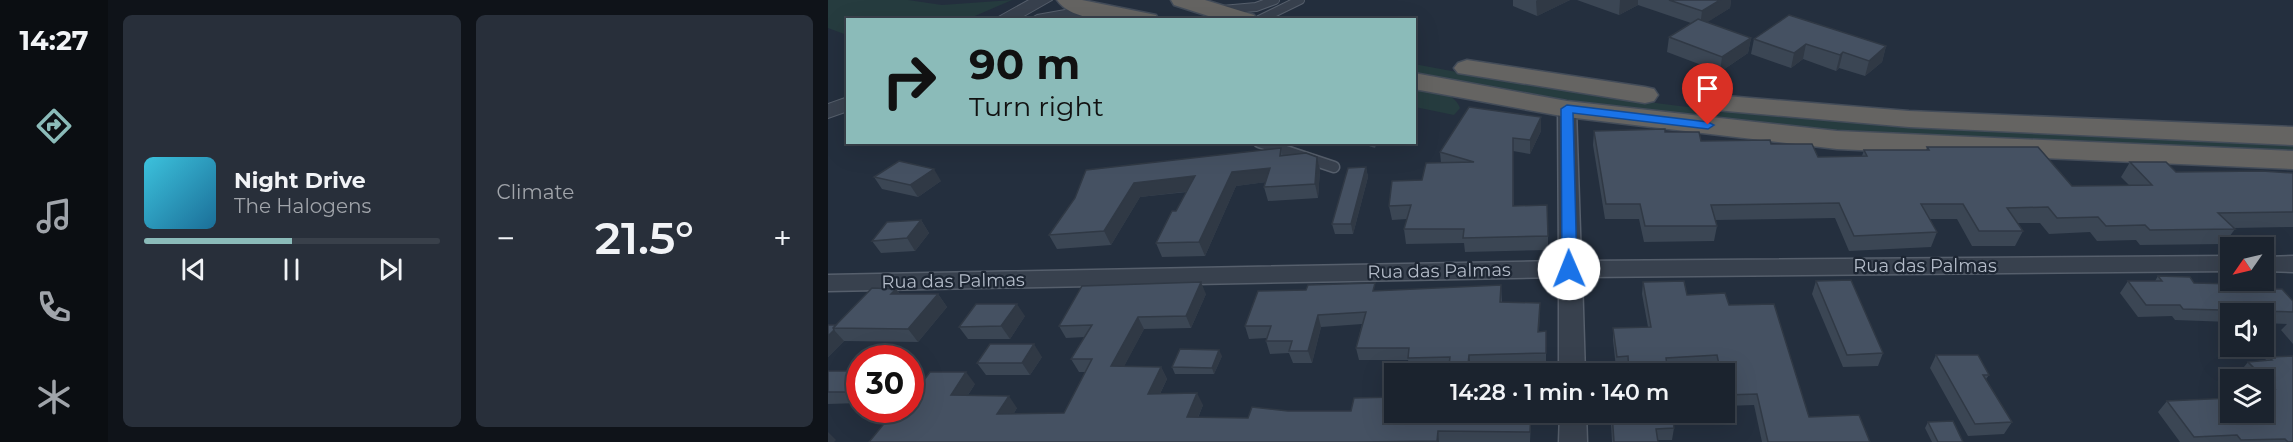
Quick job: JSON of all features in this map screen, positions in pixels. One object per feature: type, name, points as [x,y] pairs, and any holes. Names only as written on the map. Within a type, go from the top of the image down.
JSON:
[{"type":"highway","points":[[1068,0],[1079,8],[1137,18]]},
{"type":"highway","points":[[1125,0],[1171,18]]},
{"type":"highway","points":[[1172,0],[1238,18]]},
{"type":"highway","points":[[1182,0],[1211,11]]},
{"type":"highway","points":[[1416,58],[1600,89],[1789,110],[1909,119],[2293,136]]},
{"type":"highway","points":[[1416,81],[1567,109],[1837,140],[2293,160]]},
{"type":"street","points":[[1006,18],[1043,0]]},
{"type":"street","points":[[1048,18],[1093,10]]},
{"type":"street","points":[[828,99],[846,91]]},
{"type":"street","points":[[828,112],[846,104]]},
{"type":"street","points":[[1567,109],[1572,363]]},
{"type":"street","name":"Rua das Palmas","points":[[828,283],[1569,269],[2220,264]]},
{"type":"street","points":[[2274,264],[2293,264]]},
{"type":"street","points":[[1573,423],[1573,442]]},
{"type":"lane","points":[[1211,11],[1256,6],[1275,0]]},
{"type":"lane","points":[[1263,18],[1300,0]]},
{"type":"lane","points":[[1265,144],[1334,167]]},
{"type":"green space","points":[[828,0],[908,0],[942,5],[1012,0],[970,18],[846,18],[846,35],[828,28]]},
{"type":"green space","points":[[1416,64],[1568,91],[1723,111],[1936,128],[2293,143],[2293,153],[1806,129],[1528,95],[1416,75]]},
{"type":"green space","points":[[1416,86],[1434,90],[1453,98],[1460,108],[1454,115],[1416,107]]},
{"type":"building","points":[[1669,0],[1720,0],[1702,11]]},
{"type":"building","points":[[1789,15],[1886,46],[1869,61],[1843,52],[1840,55],[1806,44],[1794,53],[1754,39]]},
{"type":"building","points":[[1698,19],[1751,38],[1722,57],[1669,37]]},
{"type":"building","points":[[1469,107],[1541,117],[1530,140],[1513,138],[1513,206],[1547,205],[1548,236],[1463,238],[1464,229],[1404,229],[1411,205],[1389,206],[1392,181],[1422,180],[1426,163],[1474,162],[1440,152]]},
{"type":"building","points":[[1665,129],[1665,132],[1699,132],[1701,141],[1770,140],[1771,144],[1812,144],[1818,157],[1867,156],[1864,150],[1929,150],[1927,147],[2038,147],[2072,186],[2152,185],[2130,162],[2166,162],[2176,172],[2293,173],[2293,212],[2218,213],[2235,229],[2150,230],[2145,225],[2106,226],[2098,217],[2057,218],[2048,207],[2007,208],[2023,231],[1979,231],[1963,204],[1921,204],[1937,232],[1854,236],[1839,203],[1711,205],[1717,226],[1645,226],[1640,204],[1606,204],[1594,131]]},
{"type":"building","points":[[1281,148],[1280,156],[1306,153],[1317,157],[1315,184],[1264,187],[1270,168],[1232,172],[1199,242],[1156,243],[1172,211],[1176,211],[1195,176],[1134,183],[1104,231],[1049,235],[1075,198],[1086,170]]},
{"type":"building","points":[[899,161],[934,169],[910,185],[874,177]]},
{"type":"building","points":[[1366,167],[1351,224],[1332,224],[1348,168]]},
{"type":"building","points":[[921,220],[907,238],[872,241],[887,222]]},
{"type":"building","points":[[2158,276],[2190,277],[2194,283],[2220,284],[2220,291],[2282,289],[2293,301],[2293,312],[2274,311],[2274,303],[2220,303],[2220,310],[2183,309],[2180,305],[2146,305],[2128,281],[2162,281]]},
{"type":"building","points":[[1851,280],[1883,353],[1847,355],[1816,281]]},
{"type":"building","points":[[1684,281],[1687,295],[1725,293],[1729,305],[1774,304],[1809,417],[1859,415],[1870,442],[1768,442],[1757,394],[1735,395],[1735,363],[1719,363],[1717,355],[1666,358],[1667,363],[1628,363],[1628,356],[1617,357],[1613,328],[1651,327],[1643,282]]},
{"type":"building","points":[[1201,282],[1186,316],[1138,317],[1111,366],[1161,367],[1148,394],[1197,393],[1187,417],[1248,418],[1252,407],[1288,411],[1351,411],[1354,398],[1384,397],[1384,423],[1530,423],[1530,432],[1438,431],[1437,441],[869,442],[885,423],[924,423],[924,380],[930,372],[966,372],[951,395],[1009,396],[997,414],[1064,413],[1092,359],[1071,359],[1092,325],[1059,326],[1082,286]]},
{"type":"building","points":[[1375,283],[1373,291],[1501,285],[1500,302],[1540,303],[1538,332],[1546,331],[1546,353],[1469,355],[1468,363],[1449,363],[1450,357],[1408,358],[1409,348],[1356,348],[1366,312],[1318,315],[1308,351],[1289,351],[1292,341],[1266,341],[1271,326],[1245,326],[1258,291],[1306,290],[1308,285]]},
{"type":"building","points":[[872,288],[896,289],[891,294],[938,294],[908,329],[833,328]]},
{"type":"building","points":[[976,304],[1017,304],[1001,326],[959,327]]},
{"type":"building","points":[[828,325],[836,325],[828,336]]},
{"type":"building","points":[[990,344],[1034,344],[1022,363],[977,363]]},
{"type":"building","points":[[1180,349],[1219,350],[1212,368],[1172,367]]},
{"type":"building","points":[[1936,355],[1978,355],[1989,375],[1983,375],[2012,422],[1975,424]]},
{"type":"building","points":[[2293,356],[2293,442],[2285,439],[2241,440],[2237,435],[2194,437],[2167,401],[2220,398],[2220,423],[2274,423],[2274,369],[2255,369],[2248,362],[2272,360],[2269,357]]},
{"type":"building","points":[[828,371],[846,371],[846,392],[828,392]]},
{"type":"building","points":[[1953,421],[1963,442],[1938,442],[1928,422]]},
{"type":"building","points":[[1613,423],[1673,423],[1674,428],[1656,429],[1658,442],[1614,442]]},
{"type":"route","points":[[1569,269],[1567,109],[1708,125]]}]
